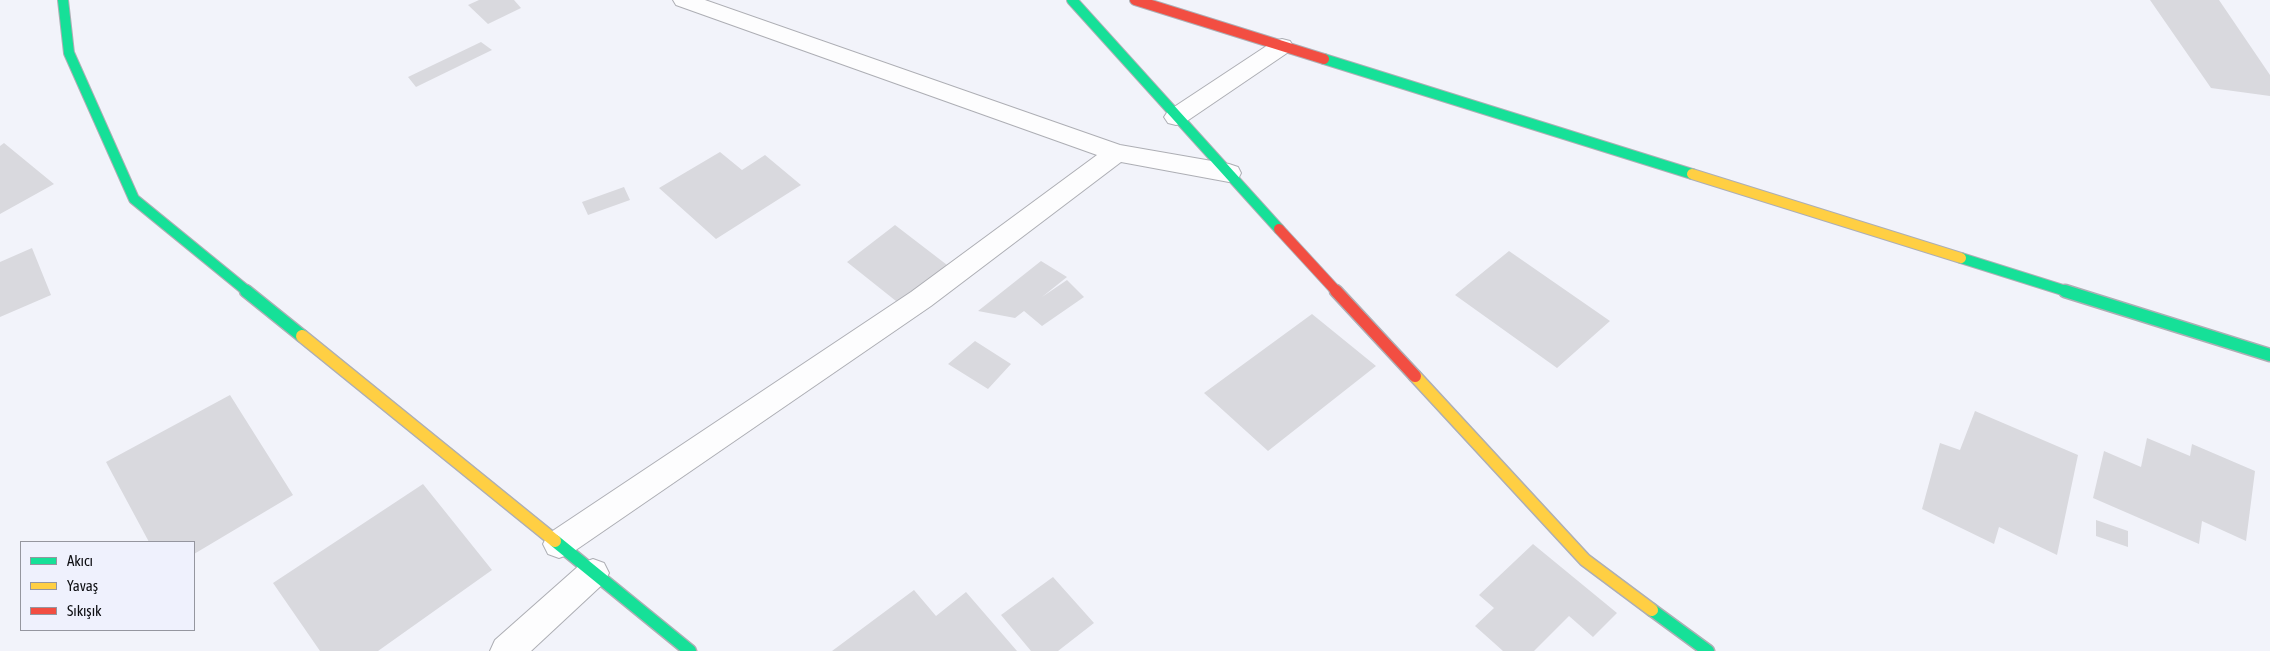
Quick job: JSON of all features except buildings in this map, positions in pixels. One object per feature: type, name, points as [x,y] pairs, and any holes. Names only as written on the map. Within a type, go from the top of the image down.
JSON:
[{"type":"street","points":[[63,0],[69,53],[134,198],[690,651]]},
{"type":"street","points":[[684,0],[1117,152],[1228,173]]},
{"type":"street","points":[[1072,0],[1176,117],[1584,560],[1708,651]]},
{"type":"street","points":[[1135,0],[2270,356]]},
{"type":"street","points":[[1176,117],[1282,46]]},
{"type":"street","points":[[559,544],[921,299],[1117,152]]},
{"type":"street","points":[[507,651],[593,573]]},
{"type":"traffic: fast","points":[[63,0],[69,53],[134,199],[302,336]]},
{"type":"traffic: fast","points":[[1072,0],[1279,229]]},
{"type":"traffic: fast","points":[[1324,59],[1692,174]]},
{"type":"traffic: fast","points":[[1961,258],[2270,355]]},
{"type":"traffic: fast","points":[[555,541],[690,651]]},
{"type":"traffic: fast","points":[[1652,610],[1708,651]]},
{"type":"traffic: slow","points":[[1692,174],[1961,258]]},
{"type":"traffic: slow","points":[[302,336],[555,541]]},
{"type":"traffic: slow","points":[[1415,376],[1585,560],[1652,610]]},
{"type":"traffic: jam","points":[[1135,0],[1324,59]]},
{"type":"traffic: jam","points":[[1279,229],[1415,376]]}]
